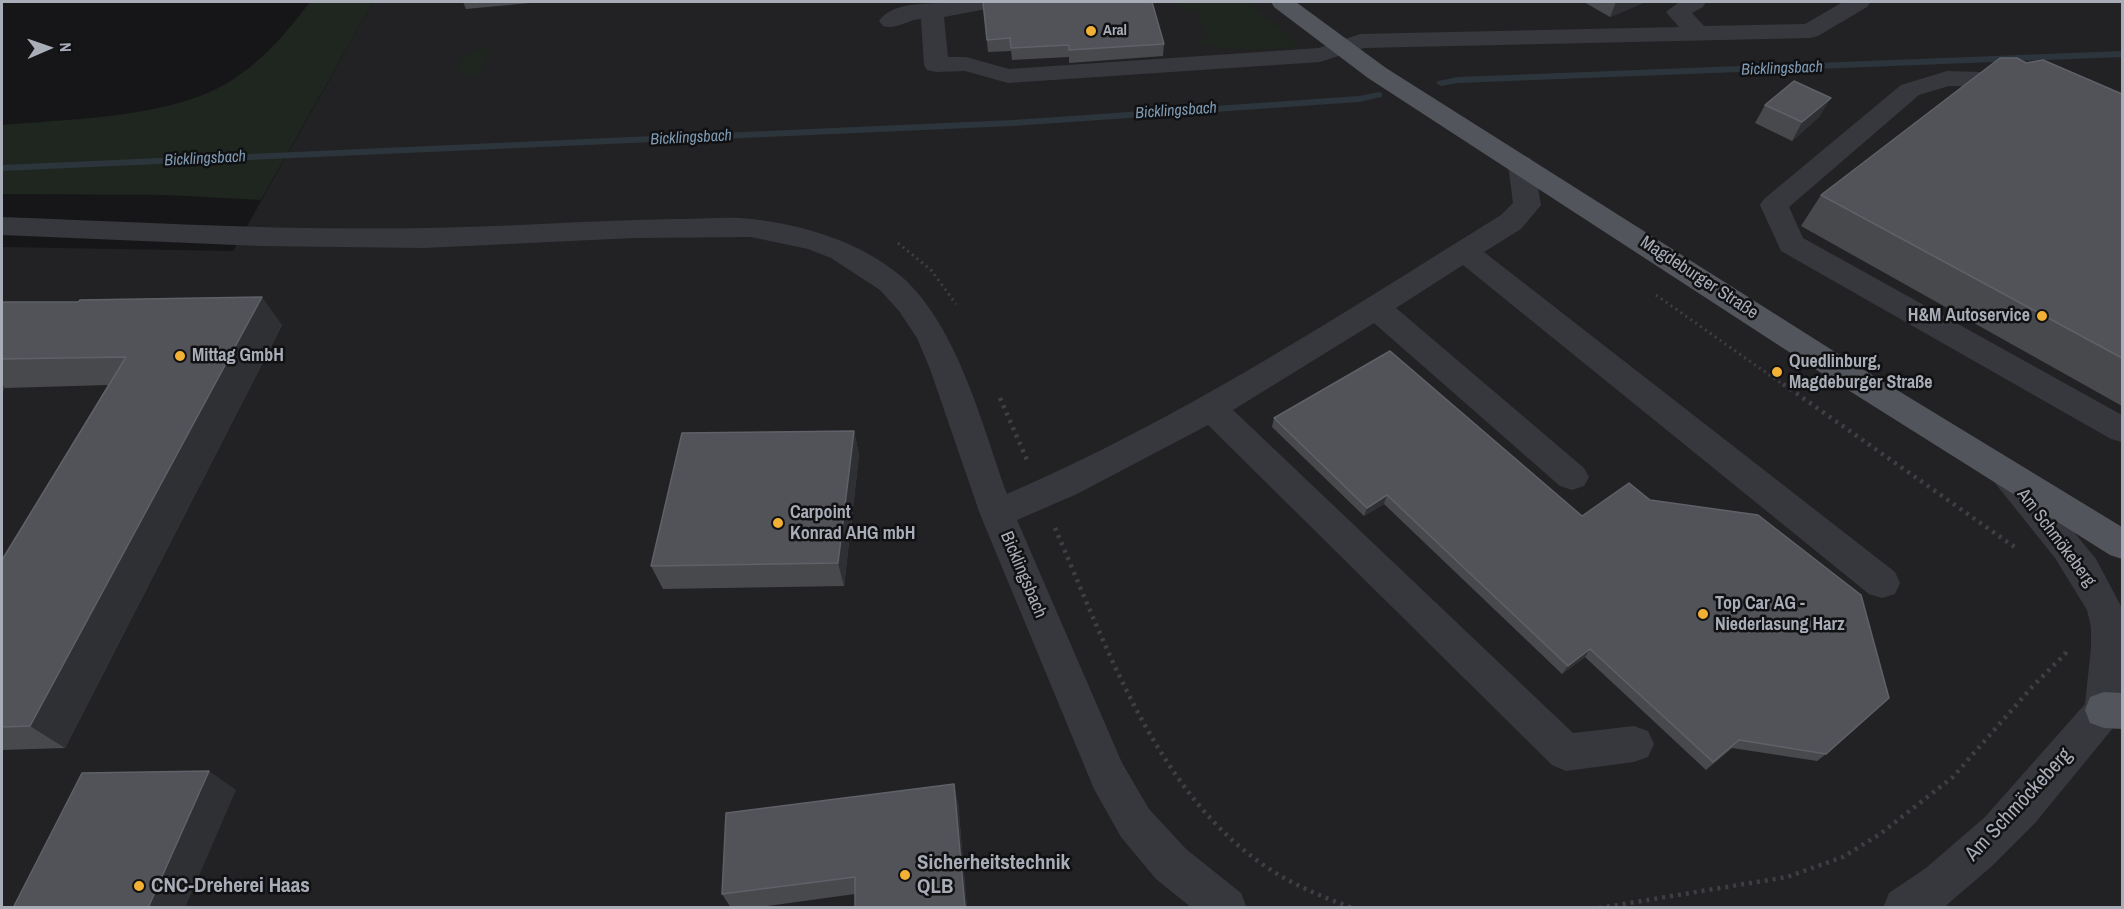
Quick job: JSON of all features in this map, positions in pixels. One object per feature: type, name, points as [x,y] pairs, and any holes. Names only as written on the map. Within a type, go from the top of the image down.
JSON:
[{"type":"main road","name":"Magdeburger Straße","points":[[1282,2],[1342,49],[2122,545]]},
{"type":"street","points":[[891,21],[904,13],[932,12],[989,2]]},
{"type":"street","points":[[1695,2],[1678,12],[1699,35]]},
{"type":"street","points":[[932,12],[936,65],[966,64],[1008,76],[1320,55],[1342,49],[1360,40],[1810,32],[1859,2]]},
{"type":"street","points":[[2044,81],[1947,78],[1910,90],[1774,205],[1791,244],[2122,430]]},
{"type":"street","points":[[997,514],[1041,496],[1212,409],[1511,222],[1527,205],[1521,164]]},
{"type":"street","name":"Bicklingsbach","points":[[2,226],[260,236],[412,238],[706,227],[751,228],[814,241],[841,251],[890,283],[910,304],[926,327],[946,369],[997,514],[1108,776],[1135,824],[1171,864],[1226,908]]},
{"type":"street","points":[[1464,251],[1882,583]]},
{"type":"street","points":[[1375,307],[1572,477]]},
{"type":"street","points":[[1212,409],[1566,752],[1634,744]]},
{"type":"street","name":"Am Schmökeberg","points":[[2007,474],[2039,512],[2100,596],[2110,625],[2116,703]]},
{"type":"street","name":"Am Schmöckeberg","points":[[1904,908],[1921,899],[1981,850],[2116,703]]},
{"type":"path","points":[[890,238],[916,254],[943,282],[959,308]]},
{"type":"path","points":[[996,389],[1122,680],[1155,743],[1210,818],[1252,857],[1312,894],[1352,908]]},
{"type":"path","points":[[1599,908],[1787,877],[1843,857],[1880,834],[1953,777],[2032,687],[2065,654],[2068,644]]},
{"type":"shaded area","points":[[310,2],[373,2],[261,200],[167,195],[2,194],[2,125],[119,115],[178,103],[205,94],[229,82],[253,65],[283,35]]},
{"type":"shaded area","points":[[373,2],[2122,2],[2122,907],[2,908],[2,247],[233,251]]},
{"type":"shaded area","points":[[1177,2],[1248,2],[1299,46],[1246,50],[1218,47],[1194,40],[1208,37],[1196,10],[1180,11]]},
{"type":"shaded area","points":[[491,48],[479,76],[466,75],[457,66],[463,57],[471,52]]},
{"type":"building","points":[[983,2],[1152,2],[1164,44],[1069,50],[1069,45],[1011,48],[1010,38],[987,40]]},
{"type":"building","name":"H&M Autoservice","points":[[2000,58],[2017,58],[2026,63],[2043,60],[2122,94],[2122,358],[1821,195]]},
{"type":"building","points":[[1794,81],[1831,98],[1802,122],[1765,105]]},
{"type":"building","points":[[262,297],[30,726],[2,727],[2,560],[126,357],[2,359],[2,302]]},
{"type":"building","points":[[1390,351],[1582,516],[1629,483],[1650,500],[1758,515],[1861,595],[1889,698],[1826,754],[1739,740],[1713,762],[1590,649],[1568,666],[1387,495],[1367,508],[1274,418]]},
{"type":"building","points":[[854,431],[838,563],[651,566],[682,433]]},
{"type":"building","points":[[209,771],[148,908],[13,908],[82,773]]},
{"type":"building","points":[[954,784],[965,908],[855,908],[855,877],[722,894],[726,813]]},
{"type":"waterway","name":"Bicklingsbach","points":[[1441,83],[1458,80],[2122,54]]},
{"type":"waterway","name":"Bicklingsbach","points":[[2,168],[1013,123],[1359,99],[1379,95]]},
{"type":"place","name":"Aral","points":[[1091,31]]},
{"type":"place","name":"H&M Autoservice","points":[[2042,316]]},
{"type":"place","name":"Mittag GmbH","points":[[180,356]]},
{"type":"place","name":"Quedlinburg, Magdeburger Straße","points":[[1777,372]]},
{"type":"place","name":"Carpoint Konrad AHG mbH","points":[[778,523]]},
{"type":"place","name":"Top Car AG - Niederlasung Harz","points":[[1703,614]]},
{"type":"place","name":"Sicherheitstechnik QLB","points":[[905,875]]},
{"type":"place","name":"CNC-Dreherei Haas","points":[[139,886]]}]
